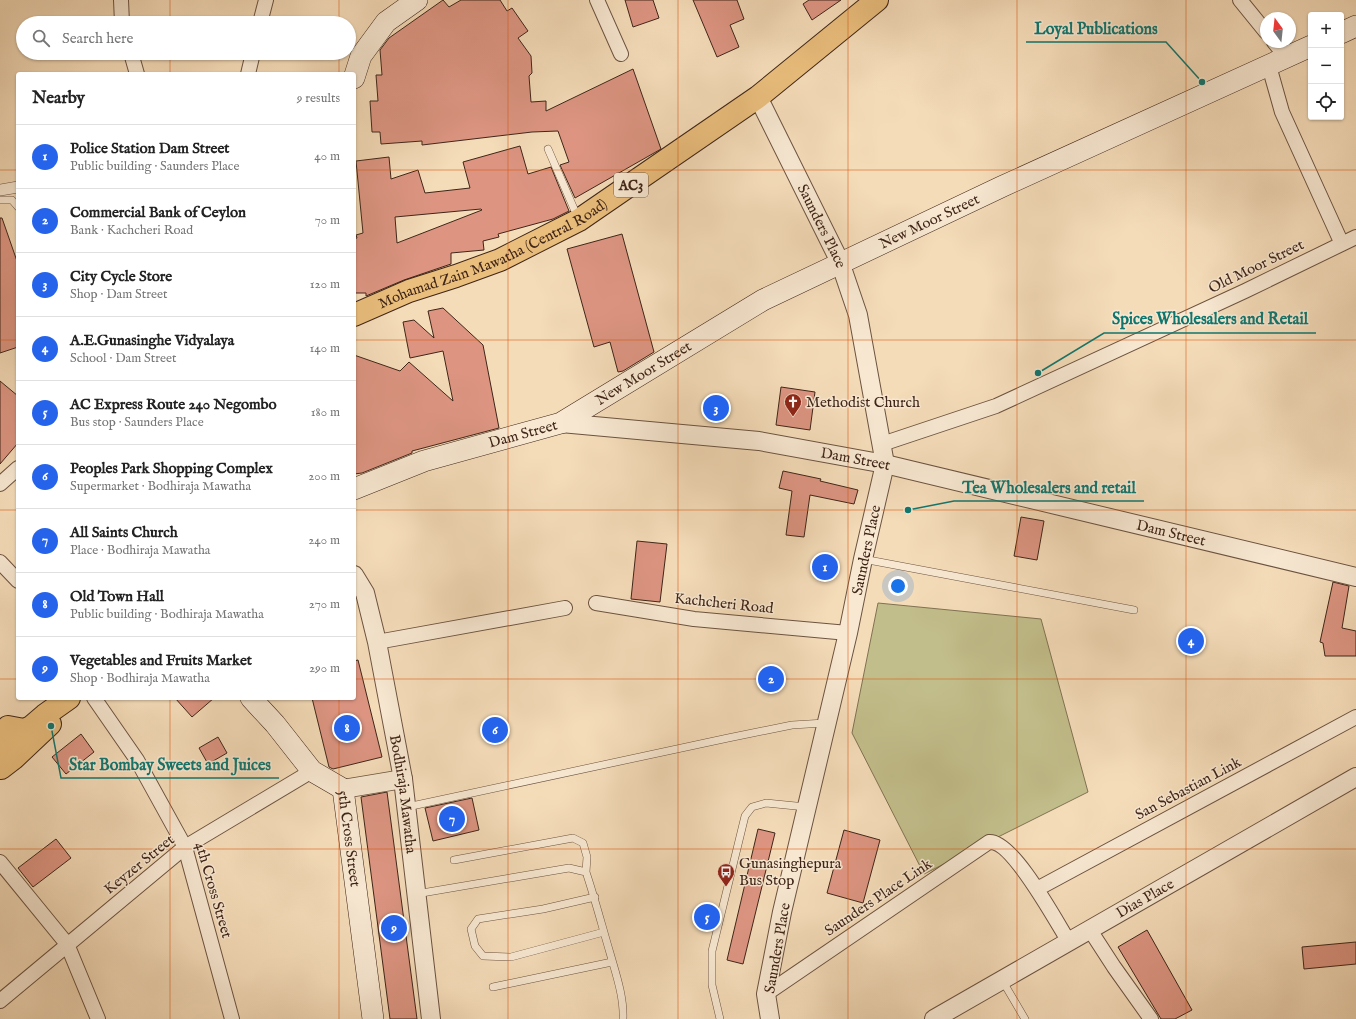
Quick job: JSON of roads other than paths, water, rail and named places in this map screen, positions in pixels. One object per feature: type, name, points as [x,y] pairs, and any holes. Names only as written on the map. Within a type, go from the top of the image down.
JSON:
[{"type":"main road","points":[[356,72],[361,56],[386,22],[417,0]]},
{"type":"main road","name":"Mohamad Zain Mawatha (Central Road)","points":[[358,310],[409,290],[456,276],[500,260],[579,220],[758,97],[877,0]]},
{"type":"main road","points":[[1344,32],[1356,26]]},
{"type":"main road","name":"New Moor Street","points":[[561,423],[763,300],[1277,55],[1308,47]]},
{"type":"main road","name":"Dam Street","points":[[356,488],[424,460],[561,423]]},
{"type":"main road","points":[[4,722],[24,730],[31,727],[45,715],[67,700]]},
{"type":"main road","points":[[0,768],[14,758],[56,719],[67,700]]},
{"type":"main road","name":"5th Cross Street","points":[[253,700],[275,724],[312,771],[343,789],[374,1019]]},
{"type":"main road","points":[[0,763],[11,739],[4,722]]},
{"type":"street","points":[[121,0],[122,16]]},
{"type":"street","points":[[262,16],[266,0]]},
{"type":"street","points":[[597,0],[621,54]]},
{"type":"street","points":[[1240,0],[1260,25]]},
{"type":"street","points":[[1277,55],[1282,112],[1342,244]]},
{"type":"street","points":[[133,60],[136,72]]},
{"type":"street","points":[[248,72],[251,60]]},
{"type":"street","name":"Saunders Place","points":[[758,97],[840,262],[858,315],[885,464],[848,633],[782,912],[766,994],[770,1019]]},
{"type":"street","points":[[0,190],[16,187]]},
{"type":"street","name":"Old Moor Street","points":[[882,444],[996,406],[1245,291],[1356,237]]},
{"type":"street","name":"Dam Street","points":[[561,423],[759,441],[885,464],[1356,577]]},
{"type":"street","points":[[0,484],[16,470]]},
{"type":"street","points":[[0,562],[16,579]]},
{"type":"street","name":"Bodhiraja Mawatha","points":[[356,578],[365,594],[377,642],[403,779],[431,1019]]},
{"type":"street","name":"Kachcheri Road","points":[[596,603],[694,618],[848,633]]},
{"type":"street","points":[[377,642],[565,608]]},
{"type":"street","name":"4th Cross Street","points":[[95,700],[137,760],[185,847],[232,1019]]},
{"type":"street","name":"San Sebastian Link","points":[[1037,889],[1356,717]]},
{"type":"street","name":"Keyzer Street","points":[[0,1000],[185,847],[312,771]]},
{"type":"street","name":"Dias Place","points":[[934,1019],[1356,777]]},
{"type":"street","points":[[343,789],[403,779]]},
{"type":"street","name":"Saunders Place Link","points":[[766,994],[989,842],[993,841],[998,843],[1010,854],[1037,889],[1069,942]]},
{"type":"street","points":[[0,862],[67,944],[98,1019]]},
{"type":"street","points":[[1090,930],[1151,1019]]},
{"type":"lane","points":[[548,149],[579,220]]},
{"type":"lane","points":[[0,200],[12,200],[16,205]]},
{"type":"lane","points":[[863,559],[1134,610]]},
{"type":"lane","points":[[406,807],[728,738],[792,726],[826,723]]},
{"type":"lane","points":[[720,1019],[712,986],[712,951],[745,816],[752,807],[766,803],[807,807]]},
{"type":"lane","points":[[454,860],[573,838],[583,843],[587,857],[586,872],[595,897],[624,1006],[623,1019]]},
{"type":"lane","points":[[416,894],[569,868],[586,872]]},
{"type":"lane","points":[[595,897],[543,909],[478,919],[471,929],[475,946],[483,956],[511,957],[604,932]]},
{"type":"lane","points":[[493,987],[612,962]]},
{"type":"lane","points":[[1002,980],[1025,1019]]},
{"type":"place","name":"Loyal Publications","points":[[1202,82]]},
{"type":"place","name":"Spices Wholesalers and Retail","points":[[1038,373]]},
{"type":"place","name":"City Cycle Store","points":[[716,408]]},
{"type":"place","name":"Methodist Church","points":[[793,417]]},
{"type":"place","name":"Tea Wholesalers and retail","points":[[908,510]]},
{"type":"place","name":"Police Station Dam Street","points":[[825,567]]},
{"type":"place","name":"A.E.Gunasinghe Vidyalaya","points":[[1191,641]]},
{"type":"place","name":"Commercial Bank of Ceylon","points":[[771,679]]},
{"type":"place","name":"Star Bombay Sweets and Juices","points":[[51,726]]},
{"type":"place","name":"Old Town Hall","points":[[347,728]]},
{"type":"place","name":"Peoples Park Shopping Complex","points":[[495,730]]},
{"type":"place","name":"All Saints Church","points":[[452,819]]},
{"type":"place","name":"Gunasinghepura Bus Stop","points":[[726,887]]},
{"type":"place","name":"AC Express Route 240 Negombo","points":[[707,917]]},
{"type":"place","name":"Vegetables and Fruits Market","points":[[394,928]]}]
